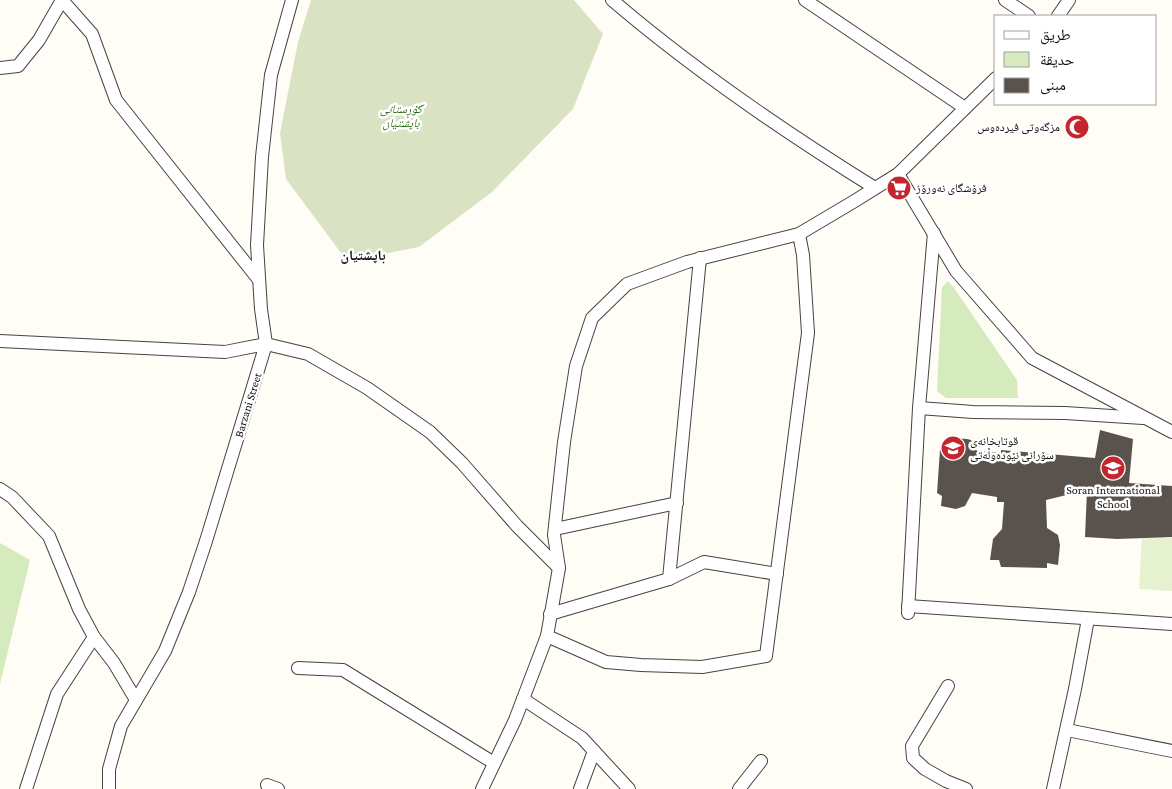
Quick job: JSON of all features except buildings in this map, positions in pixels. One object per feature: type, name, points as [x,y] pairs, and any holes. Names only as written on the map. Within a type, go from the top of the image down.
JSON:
[{"type":"street","points":[[0,68],[18,66],[39,40],[62,0],[92,34],[116,100],[259,280]]},
{"type":"street","name":"Barzani Street","points":[[108,789],[109,769],[121,726],[165,650],[189,592],[266,344],[257,244],[262,157],[271,75],[292,0]]},
{"type":"street","points":[[612,0],[723,86],[810,148],[875,188]]},
{"type":"street","points":[[804,0],[965,108]]},
{"type":"street","points":[[1005,0],[1027,15]]},
{"type":"street","points":[[1059,15],[1069,0]]},
{"type":"street","points":[[482,789],[515,720],[547,636],[559,568],[555,529],[564,442],[576,366],[592,318],[627,284],[700,258],[799,234],[898,174],[994,80]]},
{"type":"street","points":[[898,174],[956,271],[1032,358],[1172,432]]},
{"type":"street","points":[[934,233],[919,408],[908,610],[1172,624]]},
{"type":"street","points":[[547,636],[606,662],[702,667],[766,656],[808,333],[803,255],[799,234]]},
{"type":"street","points":[[669,579],[700,258]]},
{"type":"street","points":[[0,342],[224,352],[266,344],[308,354],[367,388],[430,432],[462,463],[517,526],[559,568]]},
{"type":"street","points":[[919,408],[973,412],[1065,413],[1148,419]]},
{"type":"street","points":[[0,489],[12,497],[49,536],[79,609],[94,637],[114,663],[136,700]]},
{"type":"street","points":[[555,529],[677,502]]},
{"type":"street","points":[[550,614],[669,579],[704,562],[777,574]]},
{"type":"street","points":[[1053,789],[1088,619]]},
{"type":"street","points":[[26,789],[57,694],[94,637]]},
{"type":"street","points":[[298,668],[343,670],[494,763]]},
{"type":"street","points":[[948,686],[912,746],[913,758],[925,769],[946,781],[966,789]]},
{"type":"street","points":[[523,699],[582,738],[629,789]]},
{"type":"street","points":[[1066,730],[1172,751]]},
{"type":"street","points":[[580,789],[594,751]]},
{"type":"street","points":[[738,789],[761,761]]},
{"type":"green space","name":"گۆڕستانی باپشتیان","points":[[311,0],[574,0],[603,34],[573,109],[492,192],[419,247],[347,261],[286,179],[280,133],[298,42]]},
{"type":"green space","points":[[948,281],[1017,380],[1018,398],[946,398],[937,391],[942,287]]},
{"type":"green space","points":[[1142,536],[1172,538],[1172,591],[1139,589]]},
{"type":"green space","points":[[0,543],[30,560],[0,684]]},
{"type":"place","name":"مزگەوتی فیردەوس","points":[[1077,127]]},
{"type":"place","name":"فرۆشگای نەورۆز","points":[[899,188]]},
{"type":"place","name":"قوتابخانەی سۆرانی نێودەوڵەتی","points":[[953,448]]},
{"type":"place","name":"Soran International School","points":[[1113,468]]},
{"type":"district","name":"باپشتیان","points":[[363,255]]}]
